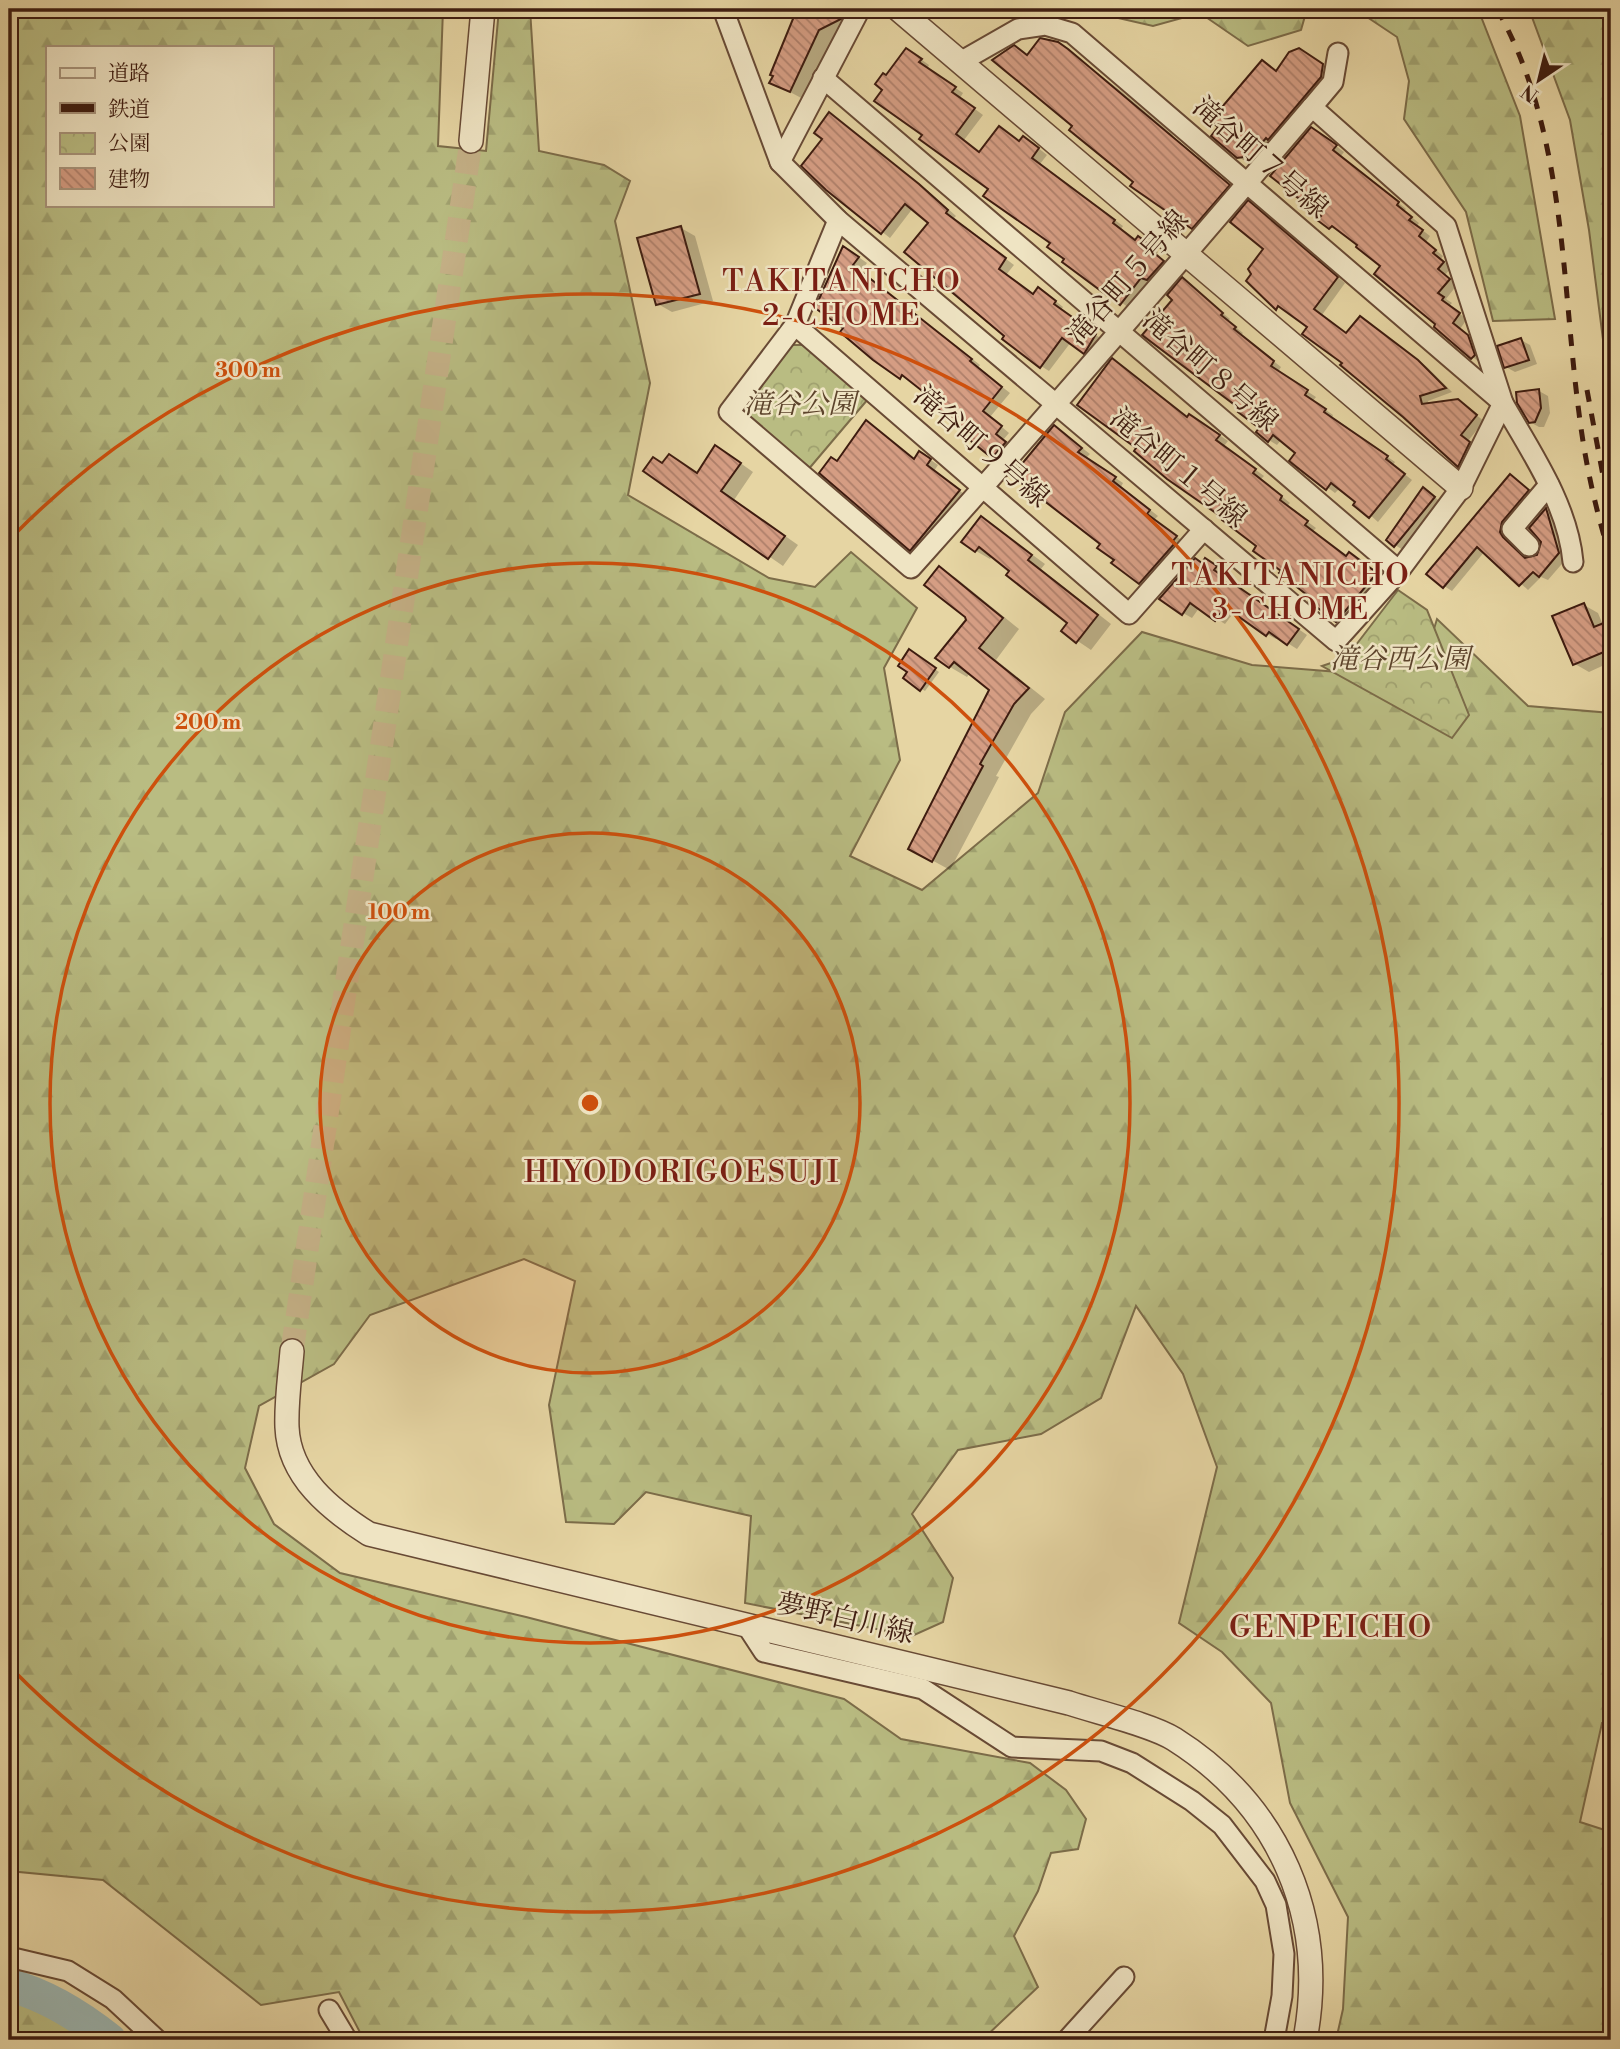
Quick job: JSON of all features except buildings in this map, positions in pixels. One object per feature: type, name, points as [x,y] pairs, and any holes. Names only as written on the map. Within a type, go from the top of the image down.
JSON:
[{"type":"street","points":[[471,141],[483,9]]},
{"type":"street","name":"滝谷町１号線","points":[[723,9],[780,162],[838,220],[1336,641],[1399,571],[1461,488]]},
{"type":"street","points":[[780,162],[860,9]]},
{"type":"street","points":[[898,9],[1461,488],[1503,402]]},
{"type":"street","name":"滝谷町７号線","points":[[962,61],[1018,29],[1045,25],[1072,33],[1503,402]]},
{"type":"street","name":"滝谷町５号線","points":[[795,325],[729,412],[911,568],[985,486],[1333,82],[1338,52]]},
{"type":"street","name":"滝谷町８号線","points":[[823,78],[1399,571]]},
{"type":"street","points":[[1312,107],[1446,226],[1503,402],[1549,485],[1572,543],[1573,562]]},
{"type":"street","points":[[795,325],[838,220]]},
{"type":"street","name":"滝谷町９号線","points":[[795,325],[985,486],[1129,614],[1204,529]]},
{"type":"street","points":[[1529,546],[1513,530],[1549,485]]},
{"type":"street","name":"夢野白川線","points":[[292,1352],[287,1429],[292,1451],[316,1494],[337,1513],[369,1534],[1069,1703],[1172,1737],[1238,1789],[1273,1836],[1299,1895],[1311,1957],[1312,2001],[1305,2038]]},
{"type":"street","points":[[747,1626],[764,1652],[923,1689],[1012,1747],[1101,1751],[1132,1763],[1192,1801],[1222,1825],[1265,1881],[1276,1905],[1284,1954],[1282,1996],[1274,2040]]},
{"type":"street","points":[[9,1956],[68,1971],[113,1998],[157,2040]]},
{"type":"street","points":[[1067,2040],[1124,1977]]},
{"type":"street","points":[[329,2010],[347,2040]]},
{"type":"green space","points":[[9,9],[443,9],[438,146],[486,151],[499,9],[530,9],[539,151],[604,165],[630,181],[615,221],[650,383],[628,495],[769,578],[815,587],[851,552],[917,608],[884,668],[900,760],[850,856],[922,890],[1038,793],[1065,712],[1142,632],[1252,665],[1351,673],[1413,698],[1437,619],[1528,706],[1611,713],[1611,1724],[1602,1723],[1580,1822],[1611,1832],[1611,2040],[1336,2040],[1343,2009],[1348,1917],[1290,1803],[1271,1703],[1222,1652],[1179,1623],[1217,1467],[1183,1374],[1136,1306],[1101,1398],[1041,1434],[958,1450],[912,1514],[953,1578],[943,1622],[912,1636],[745,1603],[751,1516],[646,1492],[614,1524],[566,1522],[549,1405],[575,1281],[524,1259],[370,1315],[334,1364],[259,1406],[245,1468],[274,1524],[340,1573],[526,1617],[844,1699],[901,1739],[1030,1763],[1066,1790],[1086,1819],[1078,1849],[1051,1853],[1038,1891],[1014,1936],[1038,1987],[982,2040],[364,2040],[339,1992],[261,2005],[103,1880],[9,1871]]},
{"type":"green space","points":[[1079,9],[1307,9],[1301,30],[1248,46],[1200,13],[1153,26]]},
{"type":"green space","points":[[1355,9],[1478,9],[1520,116],[1555,319],[1493,321],[1466,212],[1404,119],[1409,81],[1397,37]]},
{"type":"green space","points":[[1529,9],[1611,9],[1611,402],[1589,230],[1570,120]]},
{"type":"green space","name":"滝谷公園","points":[[783,345],[803,345],[868,399],[807,471],[744,419],[741,404]]},
{"type":"green space","name":"滝谷西公園","points":[[1398,590],[1427,610],[1469,715],[1452,738],[1322,666],[1346,658]]},
{"type":"green space","points":[[9,1977],[34,1985],[129,2040],[9,2040]]},
{"type":"waterway","points":[[9,1985],[62,2007],[110,2040]]},
{"type":"tunnel","points":[[292,1351],[471,141]]},
{"type":"railway","points":[[1497,9],[1520,56],[1549,155],[1581,431],[1611,559]]},
{"type":"railway","points":[[1587,390],[1610,513]]},
{"type":"district","name":"TAKITANICHO 2-CHOME","points":[[842,299]]},
{"type":"district","name":"TAKITANICHO 3-CHOME","points":[[1291,593]]},
{"type":"district","name":"HIYODORIGOESUJI","points":[[682,1173]]},
{"type":"district","name":"GENPEICHO","points":[[1331,1628]]}]
